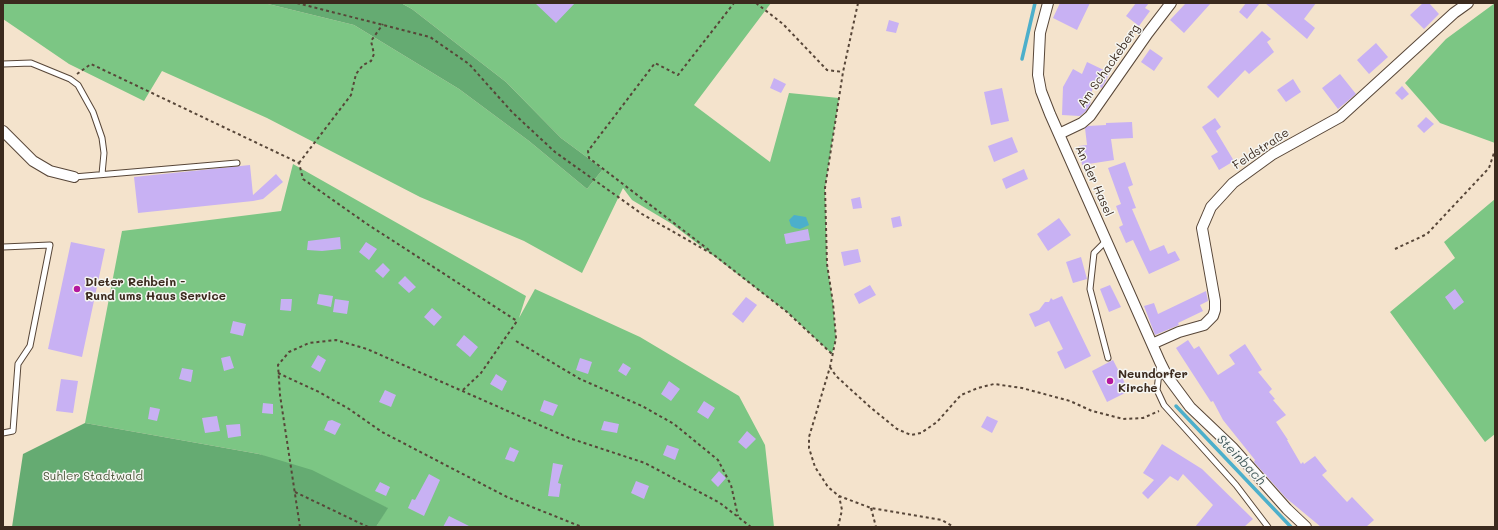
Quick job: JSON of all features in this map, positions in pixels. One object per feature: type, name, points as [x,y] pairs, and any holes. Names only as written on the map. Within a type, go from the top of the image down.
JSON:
[{"type":"street","name":"An der Hasel","points":[[1048,3],[1040,33],[1038,75],[1041,91],[1160,362],[1167,376],[1190,407],[1232,447],[1287,509],[1306,527]]},
{"type":"street","name":"Am Schackeberg","points":[[1059,134],[1082,123],[1090,116],[1148,33],[1171,3]]},
{"type":"street","name":"Feldstraße","points":[[1152,344],[1178,332],[1204,325],[1213,316],[1215,301],[1202,228],[1211,207],[1233,183],[1273,154],[1340,116],[1454,13],[1468,3]]},
{"type":"street","points":[[3,131],[33,161],[50,171],[74,177]]},
{"type":"lane","points":[[3,64],[31,63],[70,79],[78,85],[86,97],[102,138],[104,153],[102,174]]},
{"type":"lane","points":[[74,177],[237,163]]},
{"type":"lane","points":[[1106,241],[1094,254],[1090,289],[1108,358]]},
{"type":"lane","points":[[3,247],[50,245],[30,346],[18,364],[13,431],[3,433]]},
{"type":"lane","points":[[1160,362],[1157,390],[1164,405],[1236,485],[1268,527]]},
{"type":"path","points":[[297,3],[430,37],[469,64],[512,112],[555,152],[642,214],[714,255]]},
{"type":"path","points":[[734,3],[678,75],[655,63],[588,151],[589,158],[787,312],[832,354]]},
{"type":"path","points":[[756,3],[783,24],[828,70],[843,72]]},
{"type":"path","points":[[858,3],[843,72],[825,188],[827,264],[833,303],[836,338],[830,367],[809,437],[809,448],[815,467],[828,487],[839,496],[871,508],[942,520],[954,527]]},
{"type":"path","points":[[299,163],[351,95],[356,74],[363,65],[371,61],[374,54],[371,41],[383,24]]},
{"type":"path","points":[[70,79],[91,64],[299,163]]},
{"type":"path","points":[[1395,249],[1427,234],[1489,168],[1495,150]]},
{"type":"path","points":[[299,163],[303,179],[367,224],[517,321],[481,373],[463,390]]},
{"type":"path","points":[[300,527],[294,492],[278,365],[288,352],[309,343],[336,340],[367,349],[569,438],[645,463],[720,503],[751,527]]},
{"type":"path","points":[[516,341],[580,379],[642,406],[674,424],[718,460],[731,484],[739,517]]},
{"type":"path","points":[[830,367],[836,376],[892,425],[897,429],[911,435],[922,433],[937,422],[961,395],[978,388],[994,384],[1022,388],[1070,401],[1092,410],[1123,419],[1143,418],[1160,410],[1164,405]]},
{"type":"path","points":[[278,373],[319,392],[349,409],[382,432],[507,497],[582,527]]},
{"type":"path","points":[[294,492],[368,527]]},
{"type":"path","points":[[838,527],[842,510],[839,496]]},
{"type":"path","points":[[871,508],[876,527]]},
{"type":"green space","points":[[3,3],[264,3],[354,25],[459,89],[529,141],[587,189],[603,169],[561,138],[506,82],[412,9],[401,3],[771,3],[694,105],[770,162],[789,93],[839,98],[825,188],[827,264],[833,303],[836,338],[832,354],[787,312],[672,224],[632,200],[623,188],[582,273],[524,241],[420,197],[267,118],[162,71],[144,101],[69,64],[3,19]]},
{"type":"green space","points":[[264,3],[401,3],[412,9],[506,82],[561,138],[603,169],[587,189],[529,141],[459,89],[354,25]]},
{"type":"green space","points":[[1495,3],[1495,143],[1440,123],[1405,83],[1446,39]]},
{"type":"green space","points":[[293,164],[526,296],[519,318],[535,289],[640,337],[739,396],[765,445],[774,527],[376,527],[387,508],[259,454],[85,423],[122,231],[281,211]]},
{"type":"green space","points":[[1495,199],[1495,434],[1485,442],[1390,312],[1455,258],[1444,242]]},
{"type":"green space","name":"Suhler Stadtwald","points":[[85,423],[259,454],[312,470],[388,508],[376,527],[12,527],[23,454]]},
{"type":"water","points":[[794,215],[806,217],[809,225],[800,229],[791,226],[789,220]]},
{"type":"building","points":[[535,3],[575,3],[556,23]]},
{"type":"building","points":[[1060,3],[1090,3],[1077,30],[1053,18]]},
{"type":"building","points":[[1136,3],[1149,3],[1145,8],[1150,11],[1139,26],[1126,16]]},
{"type":"building","points":[[1186,3],[1211,3],[1184,33],[1170,20]]},
{"type":"building","points":[[1246,3],[1260,3],[1247,19],[1239,12]]},
{"type":"building","points":[[1265,3],[1316,3],[1304,19],[1315,28],[1307,39]]},
{"type":"building","points":[[1423,3],[1429,3],[1439,14],[1424,29],[1410,15]]},
{"type":"building","points":[[889,20],[899,23],[896,33],[886,31]]},
{"type":"building","points":[[1262,31],[1271,39],[1267,42],[1274,52],[1249,74],[1245,70],[1218,98],[1207,87]]},
{"type":"building","points":[[1376,43],[1388,57],[1369,74],[1357,60]]},
{"type":"building","points":[[1150,49],[1163,58],[1154,71],[1141,62]]},
{"type":"building","points":[[1087,62],[1110,73],[1102,88],[1093,84],[1090,105],[1085,112],[1080,116],[1062,115],[1063,87],[1073,69],[1082,74]]},
{"type":"building","points":[[1340,74],[1356,94],[1338,109],[1322,88]]},
{"type":"building","points":[[774,78],[786,84],[781,93],[770,88]]},
{"type":"building","points":[[1293,79],[1301,92],[1286,102],[1277,90]]},
{"type":"building","points":[[1402,86],[1409,94],[1402,100],[1395,93]]},
{"type":"building","points":[[1002,88],[1009,121],[991,125],[984,92]]},
{"type":"building","points":[[1426,117],[1434,124],[1424,133],[1417,126]]},
{"type":"building","points":[[1215,118],[1221,127],[1216,131],[1234,161],[1219,170],[1211,156],[1218,152],[1202,127]]},
{"type":"building","points":[[1132,122],[1133,138],[1111,139],[1114,160],[1082,165],[1079,146],[1087,145],[1085,128],[1088,126],[1106,125],[1106,123]]},
{"type":"building","points":[[1012,137],[1018,152],[994,162],[988,146]]},
{"type":"building","points":[[1125,162],[1133,185],[1128,187],[1136,208],[1132,209],[1150,251],[1164,245],[1168,254],[1175,251],[1180,260],[1149,274],[1133,240],[1126,243],[1119,227],[1123,225],[1116,206],[1121,204],[1108,168]]},
{"type":"building","points":[[250,165],[253,195],[276,174],[283,182],[263,199],[138,213],[134,177]]},
{"type":"building","points":[[1024,169],[1028,179],[1006,189],[1002,179]]},
{"type":"building","points":[[860,197],[862,208],[853,209],[851,199]]},
{"type":"building","points":[[900,216],[902,226],[893,228],[891,218]]},
{"type":"building","points":[[1059,218],[1071,235],[1048,251],[1037,234]]},
{"type":"building","points":[[808,229],[810,240],[786,244],[784,234]]},
{"type":"building","points":[[340,237],[341,249],[322,251],[307,250],[308,241]]},
{"type":"building","points":[[71,242],[105,249],[82,357],[48,349]]},
{"type":"building","points":[[366,242],[377,249],[369,260],[359,252]]},
{"type":"building","points":[[858,249],[861,262],[844,266],[841,252]]},
{"type":"building","points":[[1081,257],[1087,279],[1073,283],[1066,262]]},
{"type":"building","points":[[383,263],[390,270],[383,278],[375,271]]},
{"type":"building","points":[[405,276],[416,287],[409,293],[398,283]]},
{"type":"building","points":[[870,285],[876,295],[859,304],[854,294]]},
{"type":"building","points":[[1110,285],[1121,307],[1109,312],[1100,289]]},
{"type":"building","points":[[1455,289],[1464,302],[1454,310],[1445,297]]},
{"type":"building","points":[[1206,291],[1208,301],[1200,305],[1203,311],[1178,323],[1179,325],[1155,335],[1144,306],[1154,303],[1158,314]]},
{"type":"building","points":[[319,294],[333,296],[331,307],[317,304]]},
{"type":"building","points":[[1062,296],[1091,356],[1065,369],[1057,352],[1063,349],[1049,321],[1035,327],[1029,314],[1039,310],[1045,302],[1049,302],[1051,298],[1053,300]]},
{"type":"building","points":[[746,297],[757,305],[743,323],[732,314]]},
{"type":"building","points":[[281,299],[292,299],[291,311],[280,310]]},
{"type":"building","points":[[335,299],[349,301],[347,314],[333,312]]},
{"type":"building","points":[[432,308],[442,317],[434,326],[424,317]]},
{"type":"building","points":[[233,321],[246,324],[243,336],[230,333]]},
{"type":"building","points":[[464,335],[478,347],[470,357],[456,345]]},
{"type":"building","points":[[1188,340],[1194,349],[1199,346],[1218,375],[1235,364],[1229,355],[1245,344],[1262,370],[1258,372],[1272,389],[1269,392],[1275,399],[1273,400],[1286,415],[1276,422],[1301,464],[1303,462],[1304,464],[1315,456],[1327,471],[1322,475],[1347,502],[1352,497],[1374,520],[1366,527],[1321,527],[1286,498],[1254,462],[1255,460],[1223,420],[1213,401],[1211,402],[1176,348]]},
{"type":"building","points":[[318,355],[326,360],[320,372],[311,367]]},
{"type":"building","points":[[230,356],[234,368],[224,371],[221,358]]},
{"type":"building","points":[[580,358],[592,362],[588,374],[576,370]]},
{"type":"building","name":"Neundorfer Kirche","points":[[1113,360],[1129,391],[1107,402],[1092,371]]},
{"type":"building","points":[[623,363],[631,368],[626,376],[618,371]]},
{"type":"building","points":[[182,368],[193,370],[191,382],[179,379]]},
{"type":"building","points":[[496,374],[507,381],[502,391],[490,384]]},
{"type":"building","points":[[61,379],[78,381],[73,413],[56,411]]},
{"type":"building","points":[[669,381],[680,389],[671,401],[661,394]]},
{"type":"building","points":[[385,390],[396,395],[391,407],[379,402]]},
{"type":"building","points":[[544,400],[558,405],[553,416],[540,411]]},
{"type":"building","points":[[704,401],[715,408],[708,419],[697,412]]},
{"type":"building","points":[[263,403],[273,404],[273,414],[262,413]]},
{"type":"building","points":[[150,407],[160,409],[157,421],[148,419]]},
{"type":"building","points":[[217,416],[220,431],[205,433],[202,418]]},
{"type":"building","points":[[987,416],[998,421],[992,433],[981,427]]},
{"type":"building","points":[[332,420],[341,424],[335,435],[324,430],[328,421]]},
{"type":"building","points":[[604,421],[619,424],[617,433],[601,430]]},
{"type":"building","points":[[240,424],[241,436],[228,438],[226,425]]},
{"type":"building","points":[[747,431],[756,439],[746,449],[738,442]]},
{"type":"building","points":[[1162,444],[1202,469],[1253,519],[1244,527],[1195,527],[1213,505],[1183,474],[1178,481],[1170,476],[1148,499],[1142,493],[1154,480],[1143,473]]},
{"type":"building","points":[[667,445],[679,449],[675,460],[663,455]]},
{"type":"building","points":[[510,447],[519,451],[514,462],[505,459]]},
{"type":"building","points":[[553,463],[563,465],[558,483],[561,484],[559,497],[548,496]]},
{"type":"building","points":[[719,471],[726,478],[718,487],[711,480]]},
{"type":"building","points":[[429,474],[440,480],[424,516],[408,508],[412,499],[415,500]]},
{"type":"building","points":[[636,481],[649,486],[644,499],[631,493]]},
{"type":"building","points":[[380,482],[390,487],[386,496],[375,491]]},
{"type":"building","points":[[449,516],[471,527],[443,527]]},
{"type":"waterway","name":"Steinbach","points":[[1022,59],[1035,3]]},
{"type":"waterway","name":"Steinbach","points":[[1176,406],[1291,527]]},
{"type":"place","name":"Dieter Rehbein - Rund ums Haus Service","points":[[77,289]]},
{"type":"place","name":"Neundorfer Kirche","points":[[1110,381]]}]
